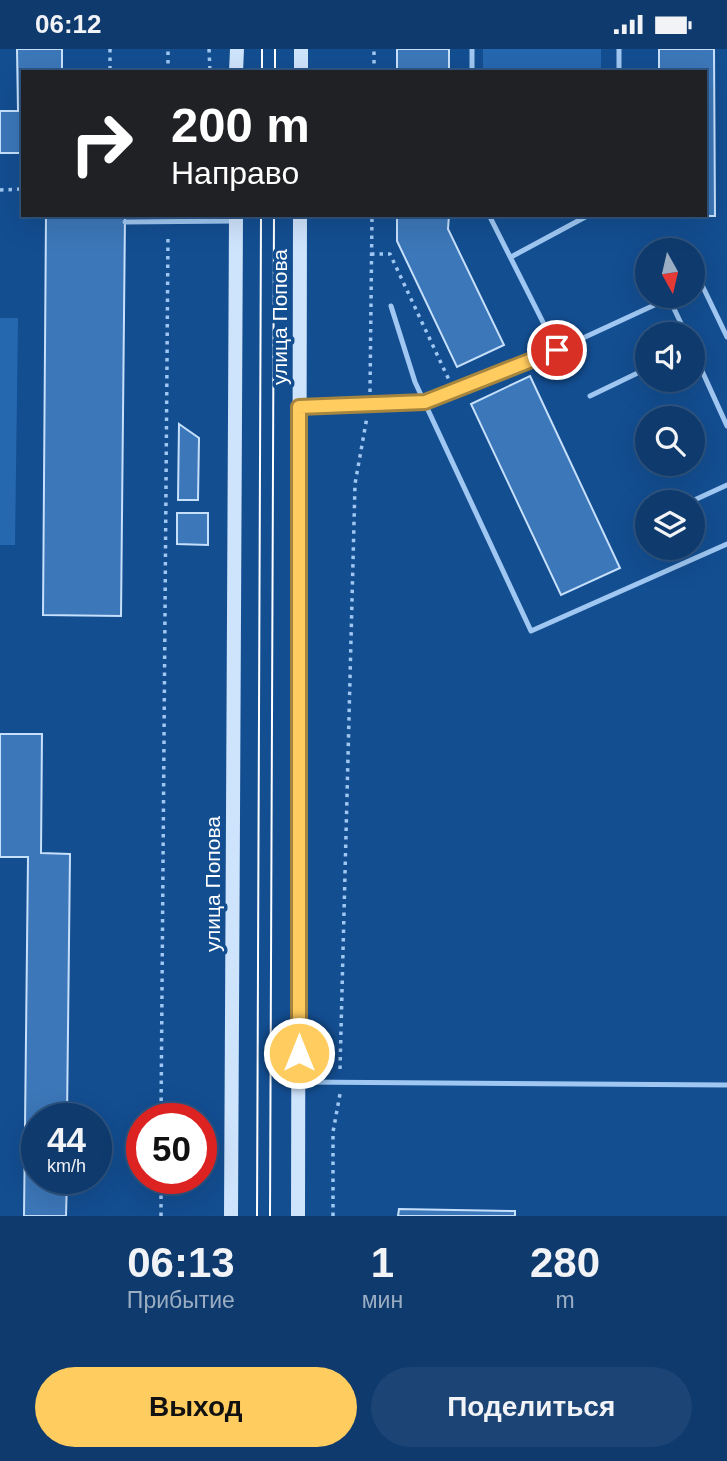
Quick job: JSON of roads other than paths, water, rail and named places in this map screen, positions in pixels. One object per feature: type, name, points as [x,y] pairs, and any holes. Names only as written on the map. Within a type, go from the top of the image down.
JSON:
[{"type":"main road","points":[[236,70],[237,49]]},
{"type":"main road","points":[[301,49],[301,70]]},
{"type":"main road","name":"улица Попова","points":[[298,1216],[300,217]]},
{"type":"main road","name":"улица Попова","points":[[231,1216],[236,218]]},
{"type":"lane","points":[[472,49],[472,70]]},
{"type":"lane","points":[[619,49],[619,70]]},
{"type":"lane","points":[[490,217],[557,350]]},
{"type":"lane","points":[[511,257],[585,217]]},
{"type":"lane","points":[[125,222],[236,218]]},
{"type":"lane","points":[[705,290],[727,337]]},
{"type":"lane","points":[[391,306],[415,382],[531,631],[727,544]]},
{"type":"lane","points":[[299,407],[425,402],[557,350],[647,308]]},
{"type":"lane","points":[[590,396],[635,374]]},
{"type":"lane","points":[[705,377],[727,426]]},
{"type":"lane","points":[[705,495],[727,485]]},
{"type":"lane","points":[[299,1081],[727,1085]]},
{"type":"tram line","points":[[262,49],[262,70]]},
{"type":"tram line","points":[[275,49],[275,70]]},
{"type":"tram line","points":[[257,1216],[261,217]]},
{"type":"tram line","points":[[270,1216],[274,217]]}]
